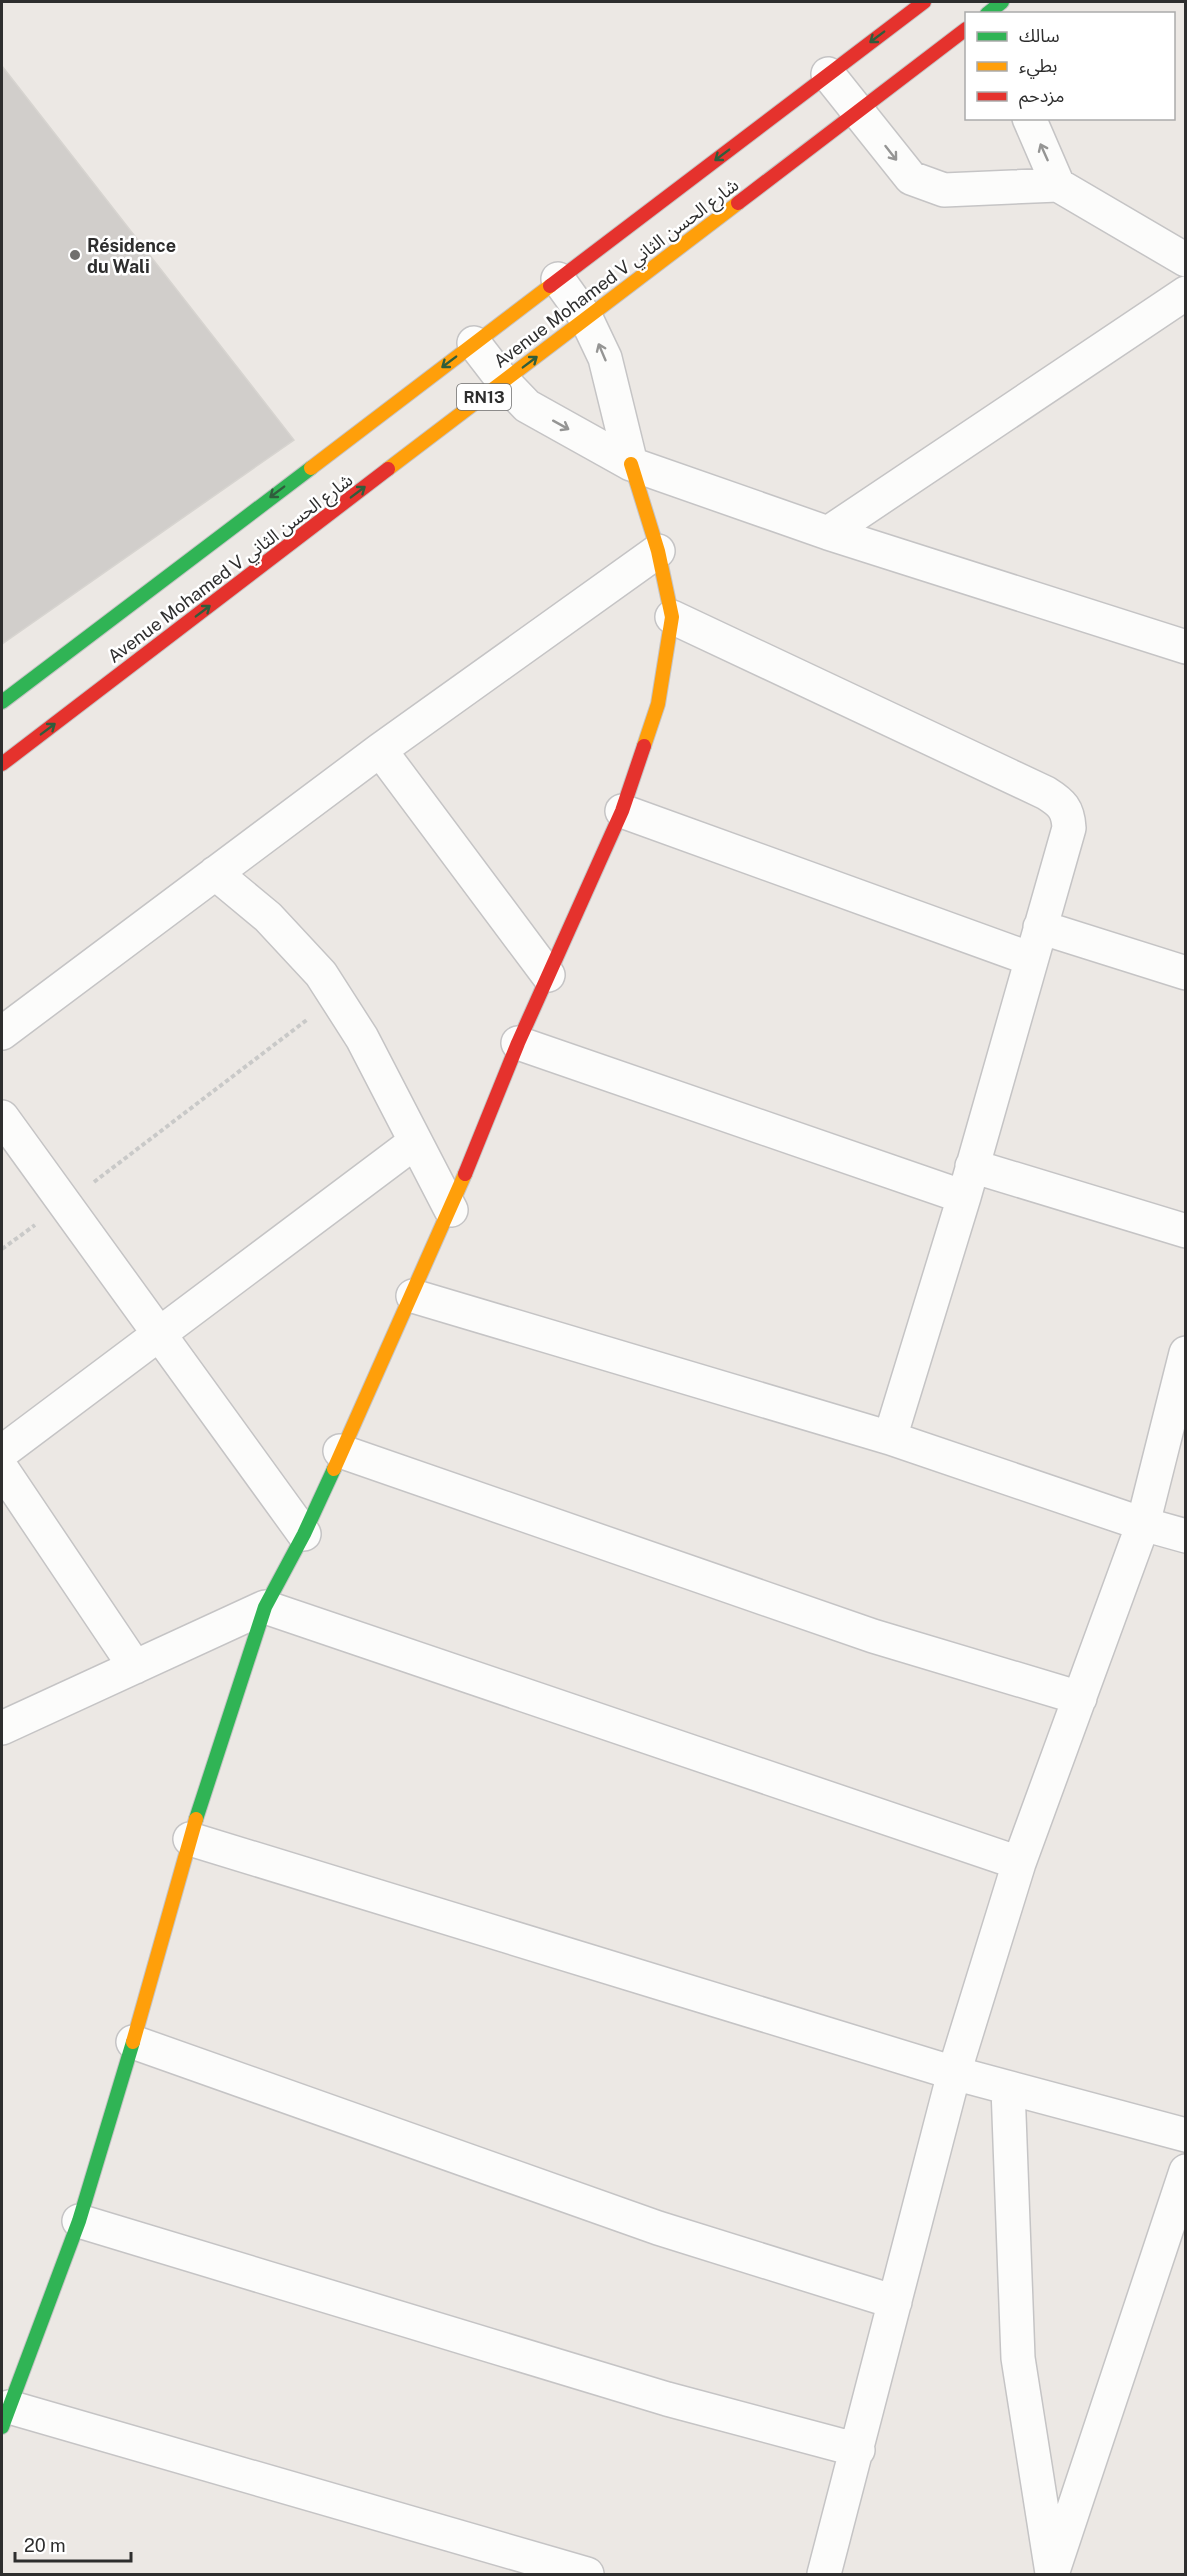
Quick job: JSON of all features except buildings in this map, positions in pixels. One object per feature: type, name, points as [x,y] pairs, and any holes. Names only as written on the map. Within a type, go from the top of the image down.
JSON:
[{"type":"main road","name":"Avenue Mohamed V شارع الحسن الثاني","points":[[2,702],[924,2]]},
{"type":"main road","points":[[990,12],[1002,2]]},
{"type":"main road","name":"Avenue Mohamed V شارع الحسن الثاني","points":[[2,764],[965,30]]},
{"type":"main road","points":[[5,2417],[79,2221],[133,2042],[190,1839],[265,1607],[304,1534],[340,1450],[451,1210],[518,1043],[622,811],[658,704],[672,617],[658,552],[631,464]]},
{"type":"street","points":[[828,74],[911,178],[944,190],[1058,185],[1185,260]]},
{"type":"street","points":[[1030,120],[1058,185]]},
{"type":"street","points":[[558,279],[586,318],[605,358],[631,464]]},
{"type":"street","points":[[828,533],[1185,293]]},
{"type":"street","points":[[474,343],[504,382],[527,406],[631,464],[828,533],[1185,647]]},
{"type":"street","points":[[2,1033],[380,750],[658,552]]},
{"type":"street","points":[[672,617],[1046,793],[1062,803],[1068,816],[1069,828],[964,1197],[890,1438]]},
{"type":"street","points":[[380,750],[548,975]]},
{"type":"street","points":[[622,811],[1032,959]]},
{"type":"street","points":[[215,873],[268,917],[321,974],[362,1038],[451,1210]]},
{"type":"street","points":[[1040,927],[1185,973]]},
{"type":"street","points":[[518,1043],[964,1197]]},
{"type":"street","points":[[2,1117],[304,1534]]},
{"type":"street","points":[[2,1452],[415,1142]]},
{"type":"street","points":[[972,1166],[1185,1231]]},
{"type":"street","points":[[413,1296],[890,1438],[1143,1524],[1185,1536]]},
{"type":"street","points":[[824,2574],[954,2073],[1019,1863],[1143,1524],[1185,1353]]},
{"type":"street","points":[[340,1450],[873,1636],[1080,1698]]},
{"type":"street","points":[[2,1469],[135,1667]]},
{"type":"street","points":[[2,1728],[265,1607],[1019,1863]]},
{"type":"street","points":[[190,1839],[954,2073],[1185,2135]]},
{"type":"street","points":[[133,2042],[658,2228],[895,2302]]},
{"type":"street","points":[[1008,2088],[1018,2358],[1052,2574]]},
{"type":"street","points":[[1052,2574],[1185,2171]]},
{"type":"street","points":[[79,2221],[656,2396],[858,2450]]},
{"type":"street","points":[[5,2417],[587,2574]]},
{"type":"path","points":[[64,1204],[336,998]]},
{"type":"traffic: fast","points":[[990,12],[1002,2]]},
{"type":"traffic: fast","points":[[2,702],[311,468]]},
{"type":"traffic: fast","points":[[196,1819],[265,1607],[304,1534],[334,1469]]},
{"type":"traffic: fast","points":[[2,2427],[79,2221],[133,2042]]},
{"type":"traffic: slow","points":[[388,469],[738,203]]},
{"type":"traffic: slow","points":[[311,468],[550,286]]},
{"type":"traffic: slow","points":[[631,464],[658,551],[672,617],[658,704],[644,746]]},
{"type":"traffic: slow","points":[[334,1469],[465,1174]]},
{"type":"traffic: slow","points":[[133,2042],[196,1819]]},
{"type":"traffic: jam","points":[[550,286],[924,2]]},
{"type":"traffic: jam","points":[[738,203],[965,30]]},
{"type":"traffic: jam","points":[[2,764],[388,469]]},
{"type":"traffic: jam","points":[[465,1174],[518,1043],[622,811],[644,746]]},
{"type":"place","name":"Résidence du Wali","points":[[75,255]]}]
